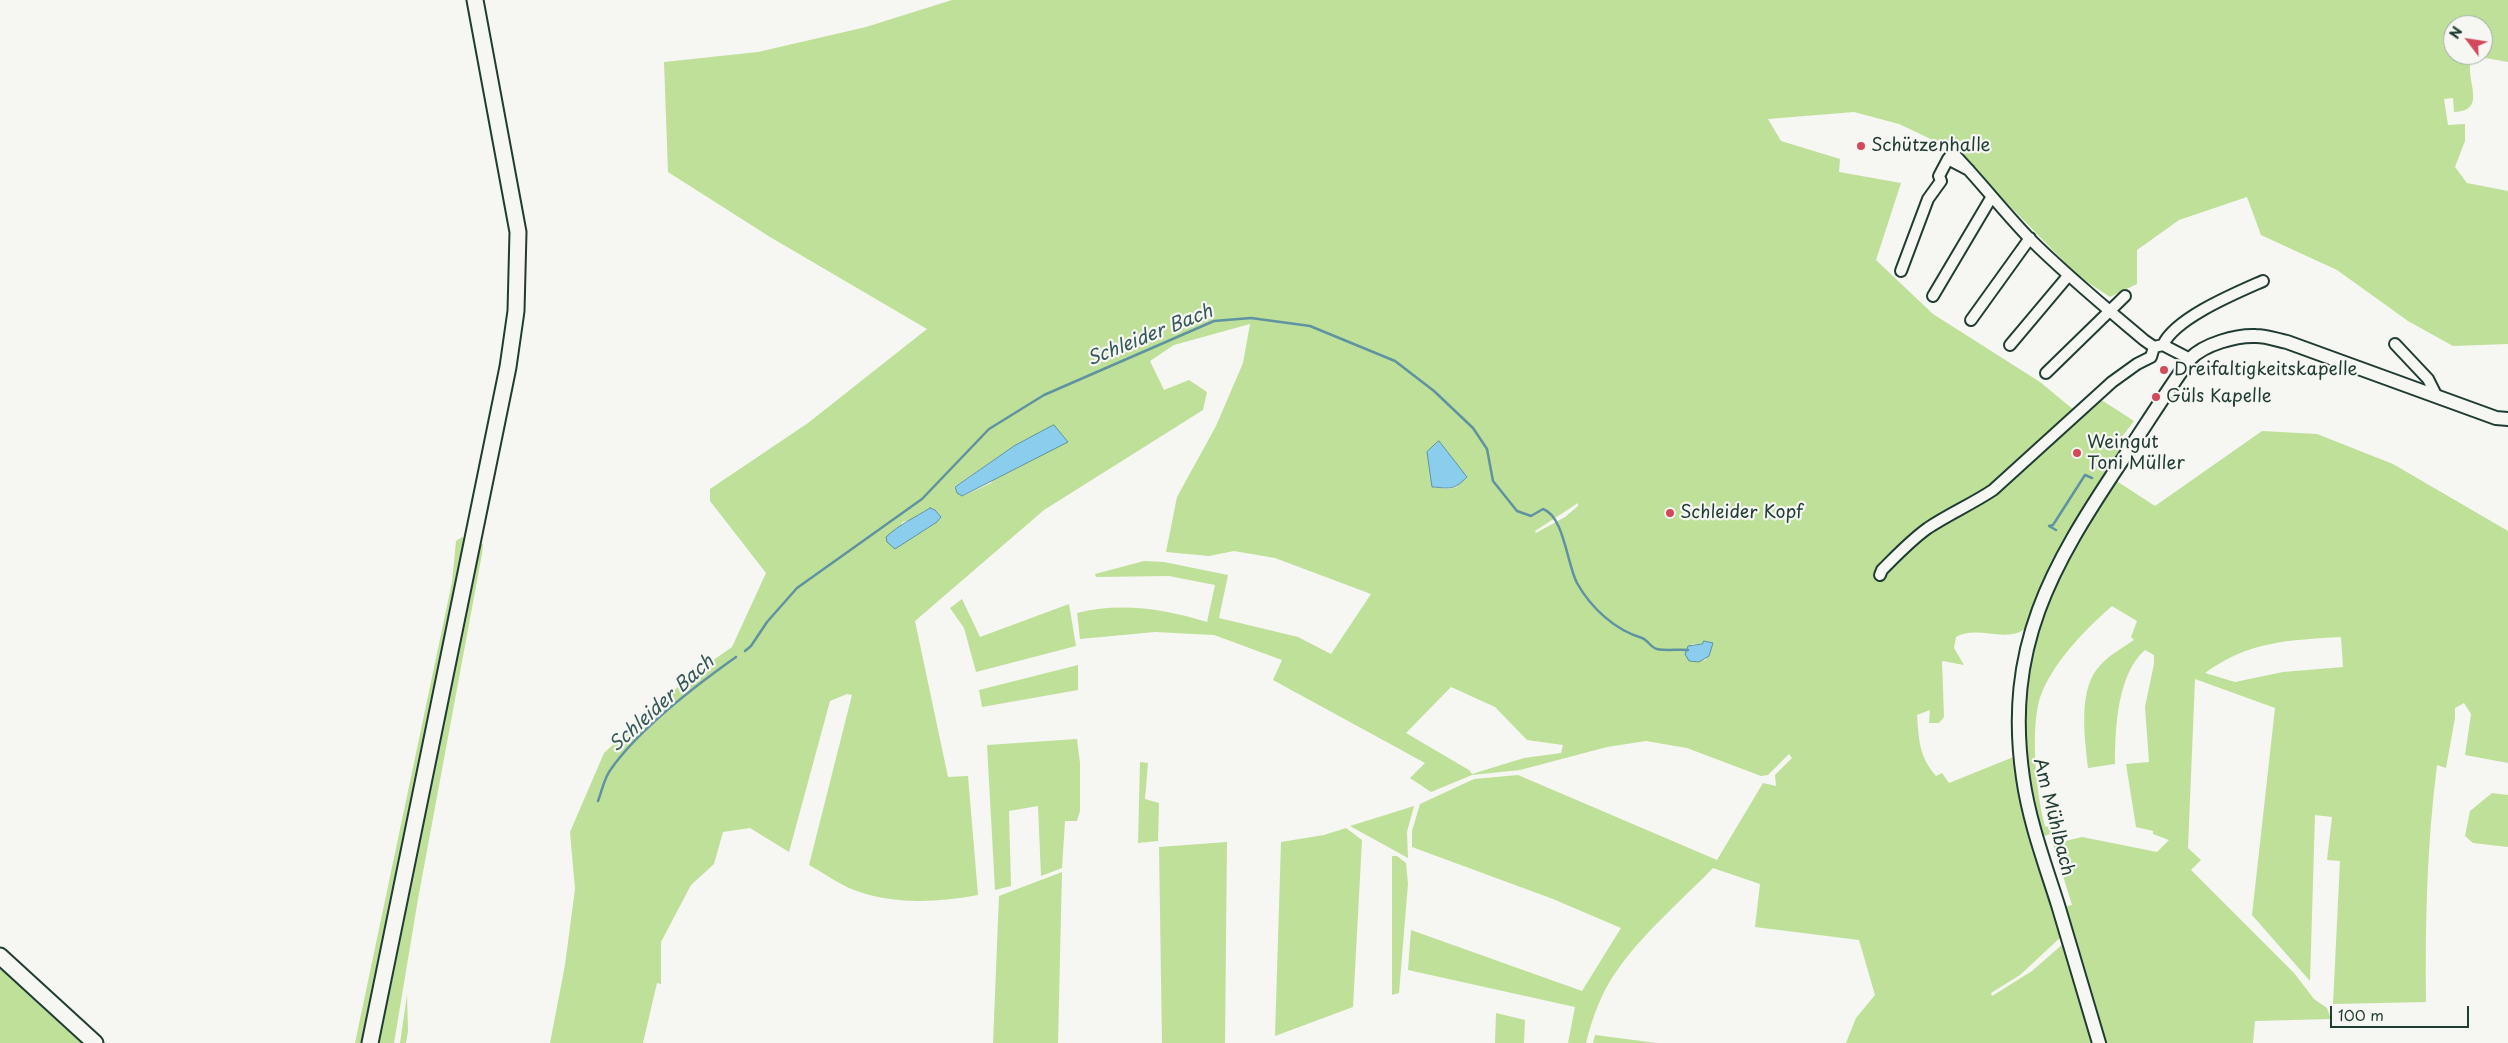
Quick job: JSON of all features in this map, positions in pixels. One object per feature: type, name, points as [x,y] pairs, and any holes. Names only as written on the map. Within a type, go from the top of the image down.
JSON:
[{"type":"main road","points":[[370,1043],[504,386],[516,312],[518,247],[514,207],[475,0]]},
{"type":"main road","points":[[0,956],[95,1043]]},
{"type":"street","points":[[1902,271],[1928,199],[1941,181],[1939,176],[1953,153],[1991,198],[2068,276],[2109,311],[2158,346],[2190,358]]},
{"type":"street","points":[[1933,296],[1991,198]]},
{"type":"street","points":[[1971,320],[2030,238]]},
{"type":"street","points":[[2010,345],[2068,276]]},
{"type":"street","points":[[1880,575],[1882,570],[1907,544],[1930,527],[1971,505],[1993,490],[2112,382],[2137,364],[2151,357],[2158,346],[2197,314],[2263,281]]},
{"type":"street","points":[[2046,373],[2125,296]]},
{"type":"street","name":"Am Mühlbach","points":[[2099,1043],[2038,840],[2023,780],[2018,717],[2021,679],[2032,629],[2057,566],[2081,523],[2190,358],[2202,349],[2242,337],[2263,336],[2287,342],[2496,418],[2508,419]]},
{"type":"street","points":[[2395,344],[2428,379],[2436,395]]},
{"type":"green space","points":[[952,0],[2508,0],[2508,62],[2493,59],[2493,15],[2443,15],[2443,65],[2470,65],[2473,96],[2469,107],[2464,111],[2454,112],[2453,98],[2444,99],[2448,125],[2465,124],[2465,141],[2455,167],[2467,183],[2508,191],[2508,344],[2453,346],[2408,321],[2337,270],[2261,235],[2247,197],[2179,220],[2137,250],[2137,284],[2110,297],[2078,276],[1956,151],[1899,124],[1854,112],[1768,119],[1781,141],[1840,159],[1839,172],[1901,183],[1876,260],[1933,314],[2040,382],[2080,415],[2100,399],[2134,421],[2121,438],[2126,446],[2056,557],[2044,580],[2025,629],[2009,634],[1973,633],[1956,637],[1954,648],[1964,665],[1942,661],[1944,717],[1939,723],[1929,723],[1930,710],[1917,715],[1919,740],[1926,762],[1936,776],[1942,773],[1949,783],[2016,756],[2063,935],[2020,975],[1991,993],[1992,996],[2032,971],[2064,943],[2092,1043],[1846,1043],[1856,1018],[1875,995],[1859,940],[1755,927],[1760,884],[1713,868],[1650,931],[1626,958],[1606,989],[1598,1006],[1586,1043],[1568,1043],[1575,1007],[1408,970],[1411,930],[1582,991],[1621,928],[1553,899],[1412,847],[1412,831],[1420,804],[1474,779],[1518,775],[1717,860],[1763,783],[1776,786],[1775,775],[1792,758],[1789,754],[1768,775],[1761,776],[1687,748],[1646,741],[1607,747],[1520,770],[1472,775],[1431,792],[1410,778],[1425,763],[1273,680],[1282,660],[1214,635],[1155,632],[1080,639],[1077,613],[1093,610],[1142,608],[1207,622],[1215,585],[1169,576],[1096,577],[1095,574],[1144,561],[1164,562],[1228,575],[1219,618],[1298,637],[1331,654],[1371,594],[1275,558],[1234,551],[1209,556],[1166,552],[1177,497],[1216,426],[1243,363],[1250,324],[1174,345],[1150,361],[1164,390],[1189,380],[1207,392],[1203,410],[1044,510],[915,621],[948,777],[968,776],[978,895],[946,900],[896,900],[864,894],[849,888],[809,865],[852,695],[847,694],[830,701],[789,852],[750,828],[723,832],[714,864],[691,885],[661,942],[661,984],[657,983],[643,1043],[550,1043],[565,965],[575,889],[570,832],[604,753],[692,675],[732,647],[766,573],[710,501],[710,489],[808,423],[927,329],[770,237],[668,172],[664,62],[758,52],[866,27]],"holes":[[[1439,442],[1457,487],[1449,489],[1432,487],[1427,452]],[[1014,446],[991,483],[963,496],[957,493],[954,487]],[[1578,503],[1578,506],[1565,517],[1536,533],[1535,531]],[[930,508],[935,510],[941,517],[937,522],[894,549],[902,522],[911,520]],[[1692,644],[1702,644],[1706,660],[1689,661]],[[1451,687],[1495,707],[1527,740],[1563,745],[1561,753],[1524,758],[1472,774],[1469,770],[1406,733]]]},
{"type":"green space","points":[[2262,431],[2317,434],[2393,464],[2508,531],[2508,763],[2465,755],[2471,714],[2464,703],[2455,708],[2446,768],[2437,765],[2431,824],[2427,884],[2426,1002],[2333,1004],[2340,861],[2327,860],[2332,817],[2315,815],[2310,981],[2252,915],[2275,708],[2195,679],[2188,848],[2201,860],[2191,870],[2294,973],[2314,999],[2327,1008],[2331,1019],[2255,1021],[2253,1043],[2105,1043],[2063,907],[2072,905],[2053,844],[2082,837],[2157,852],[2169,840],[2153,834],[2153,831],[2136,827],[2126,764],[2149,762],[2145,707],[2154,664],[2154,655],[2145,650],[2128,673],[2123,688],[2117,719],[2115,764],[2088,768],[2084,717],[2087,691],[2091,679],[2105,660],[2134,640],[2131,637],[2137,621],[2112,606],[2072,645],[2055,668],[2042,692],[2038,705],[2035,740],[2039,796],[2045,826],[2061,831],[2041,837],[2033,802],[2021,715],[2032,643],[2055,577],[2115,480],[2155,506]],"holes":[[[2341,637],[2343,667],[2283,672],[2235,682],[2205,673],[2221,662],[2254,648],[2287,641]]]},
{"type":"green space","points":[[462,537],[465,539],[364,1043],[355,1043],[452,582],[456,541]]},
{"type":"green space","points":[[479,544],[483,544],[482,554],[418,899],[394,1043],[376,1043]]},
{"type":"green space","points":[[962,599],[980,637],[1069,604],[1076,646],[976,672],[964,628],[950,608]]},
{"type":"green space","points":[[1078,665],[1078,690],[982,707],[979,690]]},
{"type":"green space","points":[[1077,739],[1080,763],[1080,811],[1077,821],[1065,821],[1062,868],[1041,876],[1038,806],[1009,811],[1011,886],[995,890],[987,745]]},
{"type":"green space","points":[[1140,762],[1148,763],[1145,799],[1159,803],[1158,841],[1138,843]]},
{"type":"green space","points":[[2492,793],[2508,795],[2508,847],[2473,843],[2465,836],[2470,811]]},
{"type":"green space","points":[[1414,806],[1407,832],[1408,858],[1350,826]]},
{"type":"green space","points":[[1346,828],[1362,840],[1353,1007],[1275,1036],[1281,842],[1324,835]]},
{"type":"green space","points":[[1227,842],[1225,1043],[1162,1043],[1159,847]]},
{"type":"green space","points":[[1392,856],[1397,856],[1406,863],[1408,884],[1399,993],[1392,995]]},
{"type":"green space","points":[[1062,872],[1058,1043],[993,1043],[999,896]]},
{"type":"green space","points":[[0,962],[87,1043],[0,1043]]},
{"type":"green space","points":[[407,995],[408,1031],[406,1043],[400,1043]]},
{"type":"green space","points":[[1496,1013],[1525,1020],[1524,1043],[1495,1043]]},
{"type":"green space","points":[[1595,1035],[1657,1043],[1593,1043]]},
{"type":"water","points":[[1054,425],[1068,442],[962,496],[957,493],[955,487],[1014,446]]},
{"type":"water","points":[[1439,441],[1467,477],[1455,487],[1432,487],[1427,452]]},
{"type":"water","points":[[930,508],[935,510],[941,517],[937,522],[895,549],[887,542],[886,537],[891,532]]},
{"type":"water","points":[[1704,641],[1713,643],[1709,656],[1699,662],[1689,661],[1685,654],[1688,646],[1702,644]]},
{"type":"waterway","name":"Schleider Bach","points":[[745,651],[797,588],[922,499],[989,429],[1044,395],[1214,321],[1251,318],[1310,326],[1395,361],[1434,391],[1473,428],[1487,449],[1493,481],[1517,511],[1531,516],[1543,509],[1550,513],[1560,530],[1577,583],[1589,601],[1605,617],[1622,630],[1644,639],[1655,648],[1688,650]]},
{"type":"waterway","name":"Schleider Bach","points":[[2056,530],[2049,526],[2053,525],[2085,475],[2092,478]]},
{"type":"waterway","name":"Schleider Bach","points":[[598,801],[609,773],[637,738],[686,694],[736,657]]},
{"type":"place","name":"Schützenhalle","points":[[1861,146]]},
{"type":"place","name":"Dreifaltigkeitskapelle","points":[[2164,370]]},
{"type":"place","name":"Güls Kapelle","points":[[2156,397]]},
{"type":"place","name":"Weingut Toni Müller","points":[[2077,453]]},
{"type":"place","name":"Schleider Kopf","points":[[1670,513]]}]
